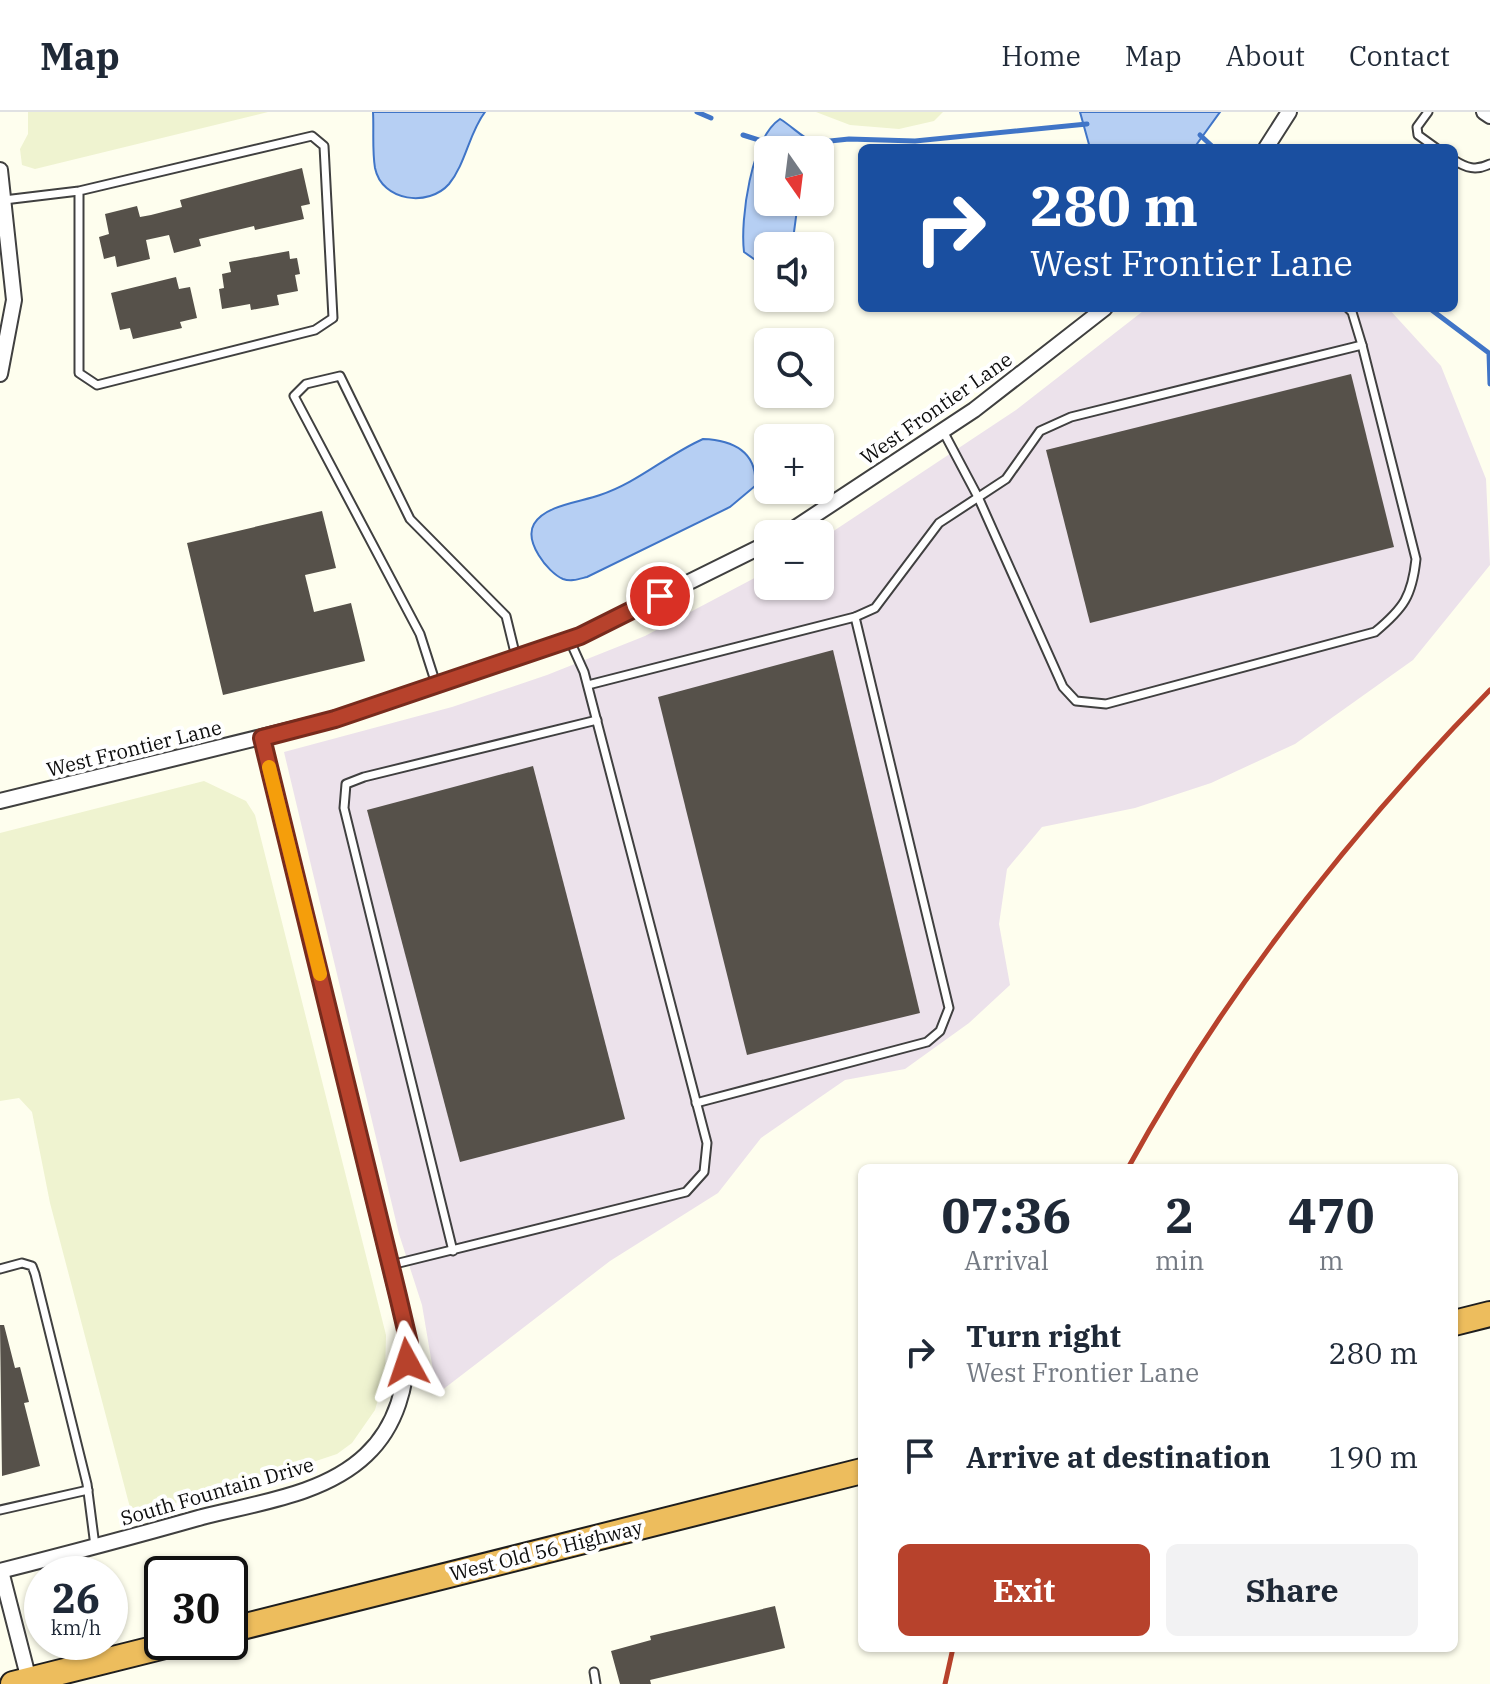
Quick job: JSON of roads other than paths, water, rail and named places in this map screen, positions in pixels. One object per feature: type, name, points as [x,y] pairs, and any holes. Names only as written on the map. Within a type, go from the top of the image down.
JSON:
[{"type":"highway","points":[[1458,1322],[1490,1314]]},
{"type":"highway","name":"West Old 56 Highway","points":[[248,1625],[858,1472]]},
{"type":"highway","points":[[24,1683],[144,1652]]},
{"type":"street","points":[[1269,144],[1289,112]]},
{"type":"street","points":[[1484,112],[1490,116]]},
{"type":"street","points":[[0,170],[4,200],[5,266],[14,300],[0,374]]},
{"type":"street","name":"West Frontier Lane","points":[[807,520],[943,431],[1100,312]]},
{"type":"street","name":"West Frontier Lane","points":[[0,801],[335,719],[569,639],[754,550]]},
{"type":"street","name":"South Fountain Drive","points":[[0,1571],[319,1486],[366,1455],[385,1434],[399,1407],[406,1381],[409,1343],[262,738]]},
{"type":"street","points":[[0,1571],[24,1683]]},
{"type":"lane","points":[[1428,112],[1417,127],[1418,135],[1430,144]]},
{"type":"lane","points":[[4,200],[79,191],[312,136],[324,146],[333,318],[315,330],[97,385],[79,373],[79,191]]},
{"type":"lane","points":[[1458,163],[1465,168],[1483,168],[1490,164]]},
{"type":"lane","points":[[943,431],[978,497],[1063,687],[1076,701],[1106,704],[1375,632],[1398,613],[1413,588],[1416,559],[1352,312]]},
{"type":"lane","points":[[588,685],[855,617],[875,608],[939,523],[1006,479],[1040,431],[1071,417],[1362,345]]},
{"type":"lane","points":[[436,684],[420,634],[294,396],[306,384],[340,376],[410,519],[506,616],[516,657]]},
{"type":"lane","points":[[696,1103],[927,1042],[940,1031],[949,1008],[855,617]]},
{"type":"lane","points":[[391,1265],[686,1192],[704,1172],[707,1143],[588,685],[569,639]]},
{"type":"lane","points":[[453,1251],[344,808],[346,784],[597,720]]},
{"type":"lane","points":[[0,1269],[22,1263],[32,1266],[88,1490],[95,1546]]},
{"type":"lane","points":[[0,1510],[88,1490]]},
{"type":"lane","points":[[594,1672],[596,1684]]},
{"type":"water","points":[[373,112],[485,112],[449,184],[430,196],[419,198],[396,194],[379,179],[374,161]]},
{"type":"water","points":[[1080,112],[1220,112],[1197,144],[1089,144]]},
{"type":"water","points":[[780,119],[804,136],[766,136]]},
{"type":"water","points":[[754,165],[754,216],[796,216],[794,232],[754,232],[754,259],[744,252],[743,238]]},
{"type":"water","points":[[703,439],[733,445],[748,456],[754,471],[754,487],[730,507],[587,577],[563,579],[544,563],[532,539],[532,531],[534,524],[546,512],[614,490]]},
{"type":"waterway","points":[[697,112],[711,118]]},
{"type":"waterway","points":[[834,141],[915,141],[1087,124]]},
{"type":"waterway","points":[[743,135],[754,138]]},
{"type":"waterway","points":[[1200,135],[1210,144]]},
{"type":"waterway","points":[[1434,312],[1489,353],[1490,384]]},
{"type":"railway","points":[[1130,1164],[1206,1039],[1292,917],[1388,801],[1490,690]]},
{"type":"railway","points":[[945,1684],[952,1652]]}]
